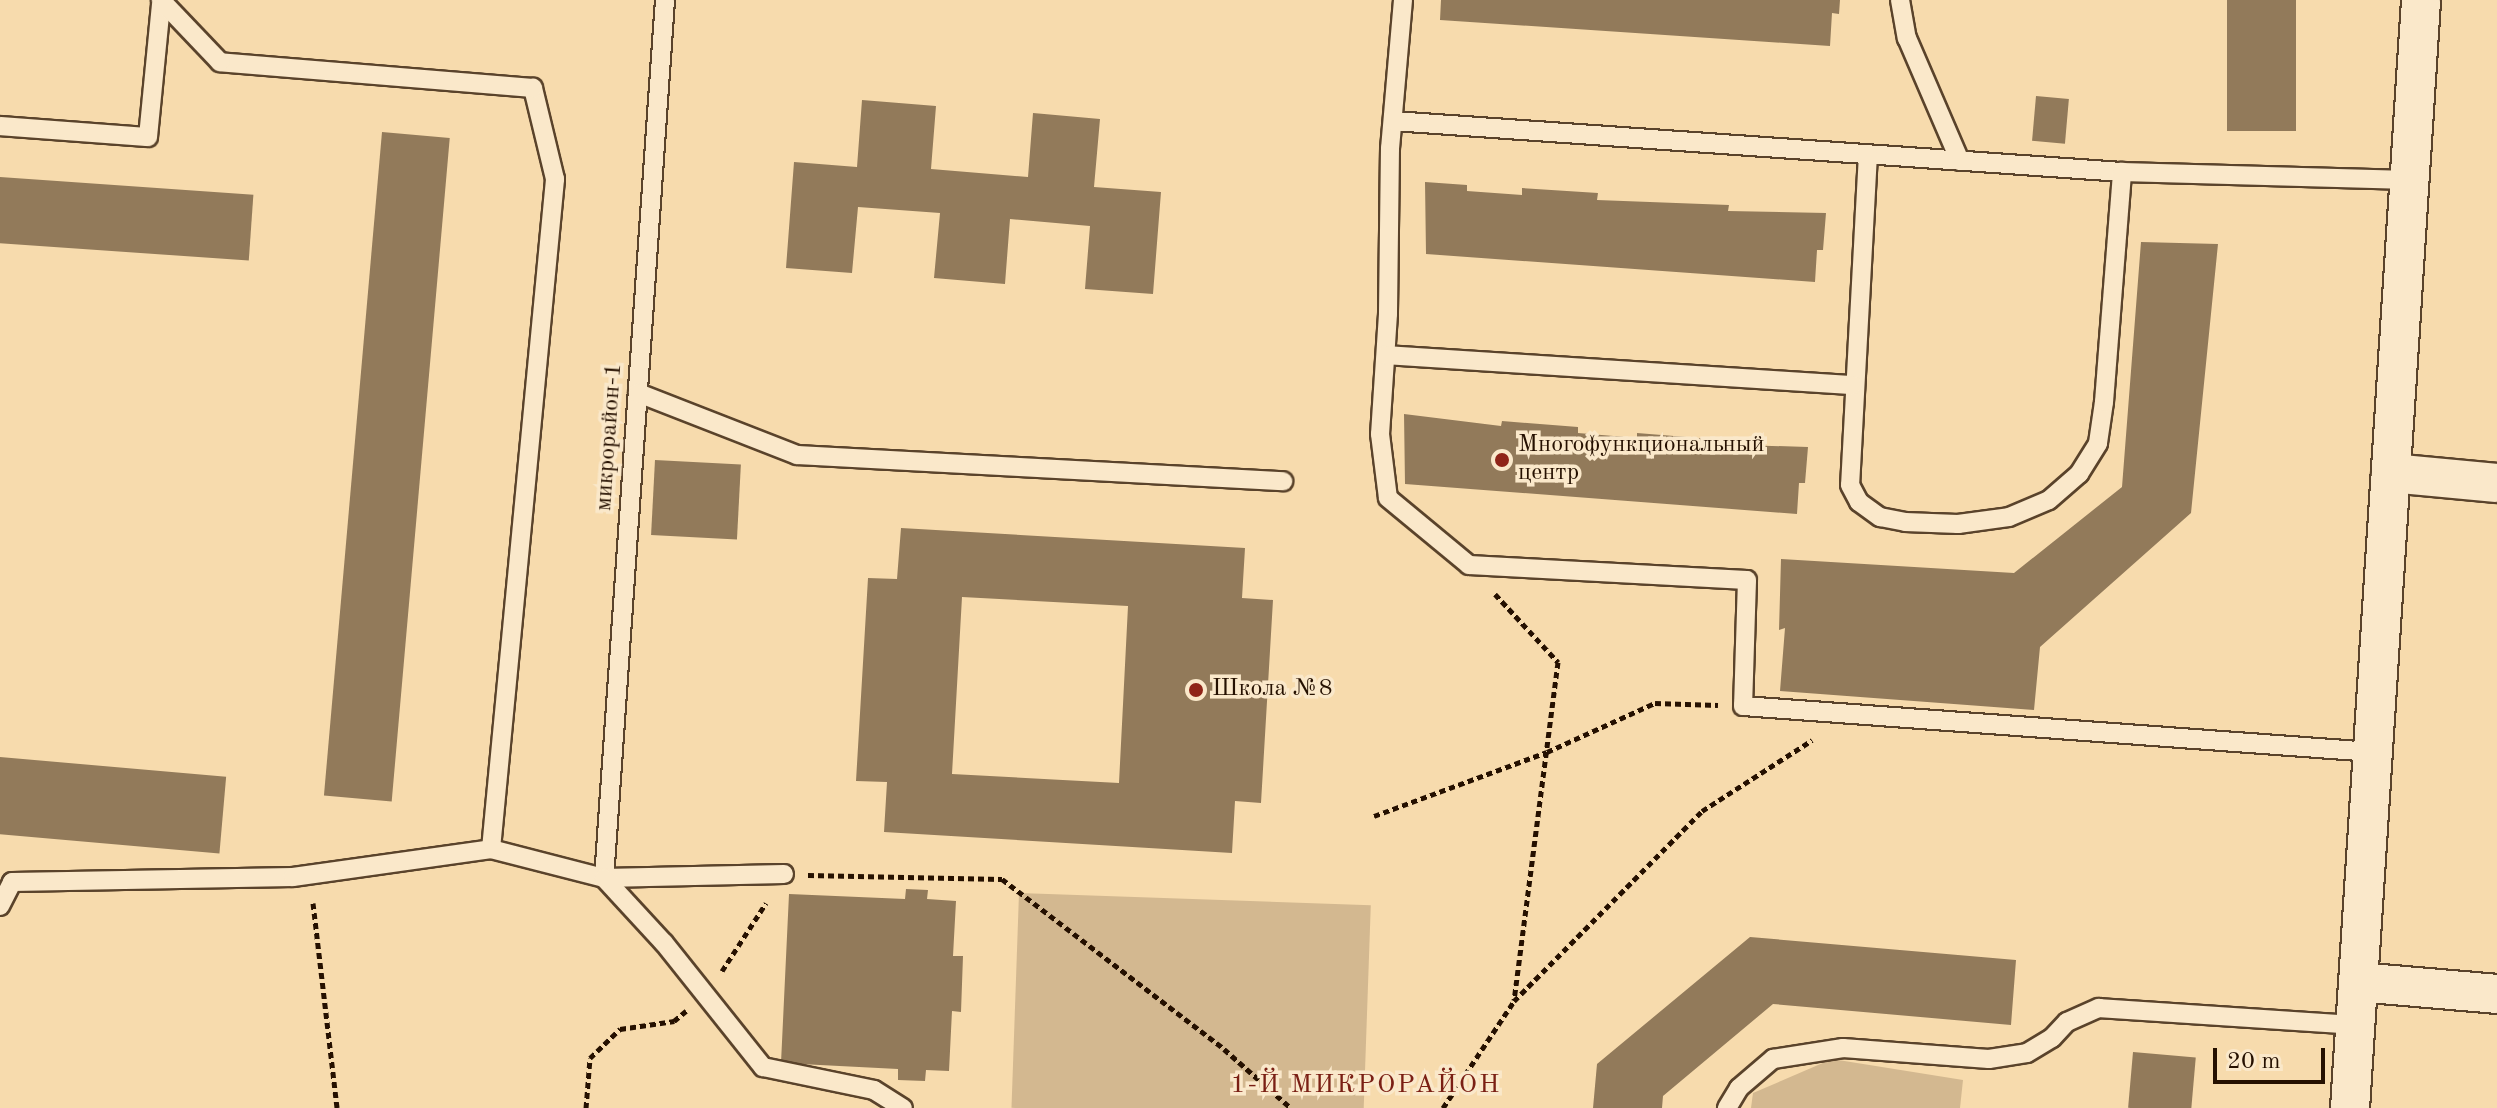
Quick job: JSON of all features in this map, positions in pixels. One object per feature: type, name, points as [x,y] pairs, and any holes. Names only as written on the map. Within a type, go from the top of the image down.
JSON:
[{"type":"street","points":[[2350,1108],[2421,0]]},
{"type":"street","points":[[2391,473],[2497,483]]},
{"type":"street","points":[[2358,982],[2497,994]]},
{"type":"lane","name":"микрорайон-1","points":[[604,878],[665,0]]},
{"type":"lane","points":[[1403,0],[1393,121],[1386,355],[1380,434],[1388,498],[1469,565],[1747,580],[1743,706],[2373,752]]},
{"type":"lane","points":[[1900,0],[1907,38],[1960,161]]},
{"type":"lane","points":[[0,126],[148,137],[161,2]]},
{"type":"lane","points":[[161,2],[220,62],[533,88],[555,179],[491,849]]},
{"type":"lane","points":[[1393,121],[2122,172],[2409,180]]},
{"type":"lane","points":[[1868,154],[1853,385],[1850,485],[1859,502],[1880,517],[1958,524],[2009,517],[2049,500],[2079,474],[2098,443],[2122,172]]},
{"type":"lane","points":[[1386,355],[1853,385]]},
{"type":"lane","points":[[638,393],[797,455],[1283,481]]},
{"type":"lane","points":[[0,906],[12,882],[306,875],[491,849],[604,878],[784,874]]},
{"type":"lane","points":[[604,878],[664,943],[763,1067],[874,1090],[903,1108]]},
{"type":"lane","points":[[1727,1108],[1739,1088],[1773,1059],[1843,1048],[1989,1059],[2027,1053],[2052,1038],[2067,1022],[2099,1008],[2355,1025]]},
{"type":"path","points":[[1469,565],[1558,662],[1514,1001]]},
{"type":"path","points":[[1374,816],[1547,752],[1655,703],[1743,706]]},
{"type":"path","points":[[1443,1108],[1514,1001],[1702,811],[1851,714]]},
{"type":"path","points":[[784,874],[1002,879],[1224,1049],[1291,1108]]},
{"type":"path","points":[[306,875],[318,920],[337,1108]]},
{"type":"shaded area","points":[[1019,893],[1371,905],[1364,1108],[1011,1108]]},
{"type":"shaded area","points":[[1832,1059],[1963,1080],[1960,1108],[1751,1108],[1753,1093]]},
{"type":"building","points":[[1441,0],[1840,0],[1839,14],[1832,13],[1830,46],[1440,20]]},
{"type":"building","points":[[2227,0],[2296,0],[2296,131],[2227,131]]},
{"type":"building","points":[[2036,96],[2069,99],[2065,144],[2032,141]]},
{"type":"building","points":[[862,100],[936,106],[931,169],[1028,177],[1033,113],[1100,119],[1094,187],[1161,192],[1153,294],[1085,289],[1090,226],[1010,219],[1005,284],[934,278],[940,213],[858,207],[852,273],[786,268],[794,162],[857,167]]},
{"type":"building","points":[[382,132],[450,138],[392,801],[324,795]]},
{"type":"building","points":[[0,177],[253,195],[249,261],[0,243]]},
{"type":"building","points":[[1425,182],[1467,185],[1467,191],[1522,195],[1522,188],[1598,193],[1597,200],[1729,205],[1728,211],[1826,213],[1823,250],[1817,250],[1815,282],[1426,254]]},
{"type":"building","points":[[2141,242],[2218,244],[2191,513],[2040,647],[2034,710],[1780,691],[1785,628],[1779,630],[1781,559],[2014,573],[2122,487]]},
{"type":"building","points":[[1404,414],[1501,426],[1502,421],[1578,427],[1578,433],[1637,438],[1637,433],[1711,439],[1710,444],[1808,447],[1805,483],[1799,483],[1797,514],[1405,484]]},
{"type":"building","points":[[655,460],[741,465],[737,539],[651,535]]},
{"type":"building","name":"Школа №8","points":[[901,528],[1245,548],[1242,598],[1273,600],[1261,803],[1235,801],[1232,853],[884,832],[887,782],[856,781],[868,578],[897,579]],"holes":[[[962,597],[1128,606],[1119,783],[952,774]]]},
{"type":"building","points":[[0,757],[226,777],[219,853],[0,834]]},
{"type":"building","points":[[906,889],[928,890],[927,899],[956,901],[953,956],[963,956],[961,1012],[952,1011],[949,1071],[926,1070],[925,1081],[898,1080],[898,1069],[781,1063],[789,894],[905,899]]},
{"type":"building","points":[[1750,937],[2016,960],[2011,1025],[1773,1004],[1663,1096],[1662,1108],[1593,1108],[1597,1064]]},
{"type":"building","points":[[2133,1052],[2196,1057],[2191,1108],[2128,1108]]},
{"type":"place","name":"Многофункциональный центр","points":[[1502,460]]},
{"type":"place","name":"Школа №8","points":[[1196,690]]},
{"type":"district","name":"1-Й МИКРОРАЙОН","points":[[1366,1086]]}]
